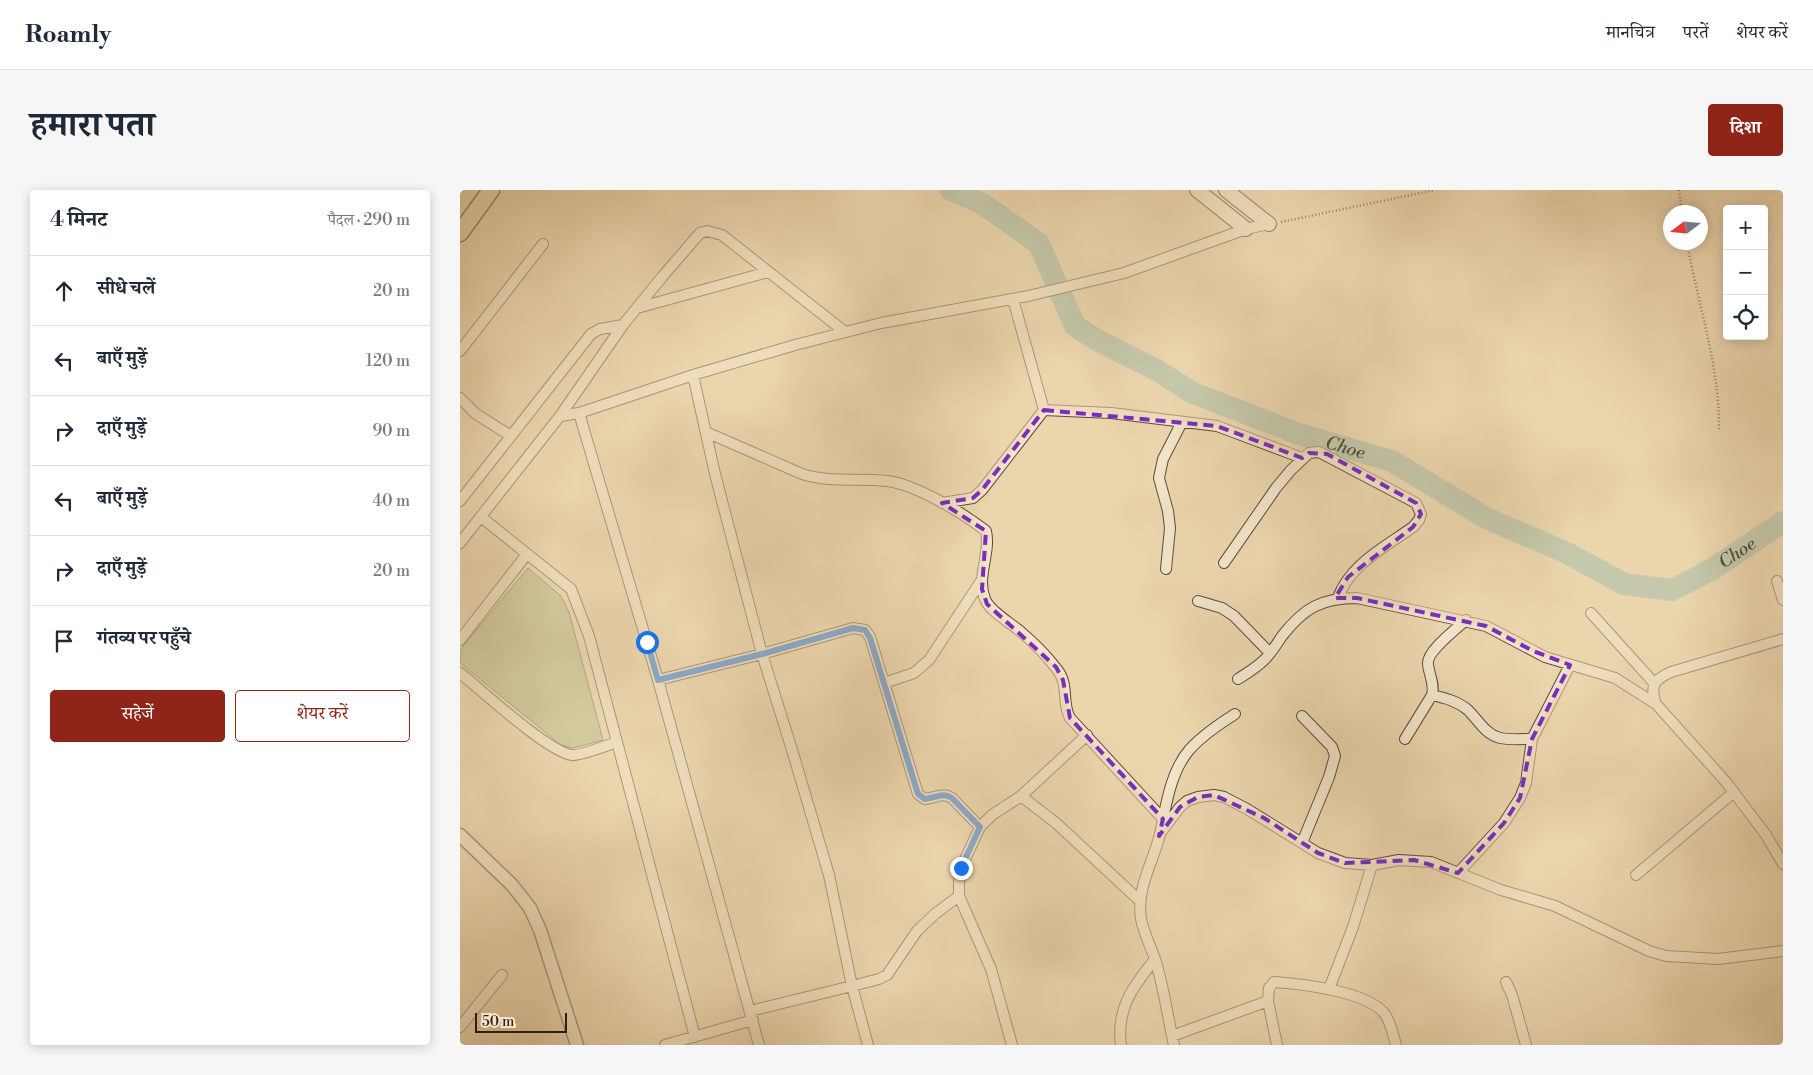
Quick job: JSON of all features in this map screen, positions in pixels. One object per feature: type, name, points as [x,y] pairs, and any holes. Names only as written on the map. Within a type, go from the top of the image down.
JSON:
[{"type":"main road","points":[[460,233],[492,190]]},
{"type":"main road","points":[[1197,190],[1246,229]]},
{"type":"main road","points":[[1226,190],[1270,224]]},
{"type":"street","points":[[560,416],[579,413],[693,375],[845,332],[881,323],[1028,296],[1124,272],[1246,229],[1270,224]]},
{"type":"street","points":[[460,543],[560,416],[623,325],[700,233],[707,231],[722,236],[845,332]]},
{"type":"street","points":[[460,351],[543,244]]},
{"type":"street","points":[[637,308],[768,272]]},
{"type":"street","points":[[1013,299],[1044,410]]},
{"type":"street","points":[[460,501],[591,334],[600,329],[623,325]]},
{"type":"street","points":[[693,375],[762,654],[829,875],[852,986],[868,1045]]},
{"type":"street","points":[[460,398],[476,414],[511,436]]},
{"type":"street","points":[[1044,410],[1111,413],[1217,426],[1302,458]]},
{"type":"street","points":[[942,504],[973,498],[982,490],[1044,410]]},
{"type":"street","points":[[579,413],[658,680],[759,1045]]},
{"type":"street","points":[[1166,569],[1170,528],[1168,511],[1159,478],[1163,459],[1182,422]]},
{"type":"street","points":[[706,432],[802,474],[819,479],[900,483],[916,489],[986,531],[988,540],[982,589],[987,604],[1022,632],[1060,673],[1066,691],[1066,712],[1070,718],[1163,819]]},
{"type":"street","points":[[1224,563],[1276,488],[1302,458],[1309,453],[1319,452],[1327,454],[1416,503],[1421,514],[1413,527],[1364,562],[1348,577],[1338,598]]},
{"type":"street","points":[[481,517],[571,589],[589,636],[694,1037]]},
{"type":"street","points":[[460,640],[527,554]]},
{"type":"street","points":[[884,684],[914,673],[924,665],[983,580]]},
{"type":"street","points":[[1777,581],[1783,600]]},
{"type":"street","points":[[1238,679],[1262,662],[1286,631],[1308,610],[1328,600],[1357,598],[1466,620],[1486,626],[1533,652],[1616,678],[1656,704],[1734,792],[1766,835],[1783,863]]},
{"type":"street","points":[[1198,601],[1222,608],[1234,616],[1270,653]]},
{"type":"street","points":[[1591,613],[1654,683]]},
{"type":"street","points":[[1405,739],[1432,695],[1434,688],[1427,662],[1430,654],[1466,620]]},
{"type":"street","points":[[658,680],[762,654],[853,628],[865,630],[870,638],[918,794],[925,799],[942,794],[947,795],[980,827]]},
{"type":"street","points":[[1656,704],[1652,693],[1654,683],[1661,676],[1783,639]]},
{"type":"street","points":[[1458,873],[1504,823],[1520,798],[1526,783],[1532,739],[1570,665]]},
{"type":"street","points":[[460,673],[527,728],[558,750],[573,756],[617,742]]},
{"type":"street","points":[[1432,695],[1460,704],[1490,734],[1500,738],[1532,739]]},
{"type":"street","points":[[1235,714],[1217,726],[1190,750],[1177,771],[1159,836],[1144,879],[1140,901],[1141,919],[1155,959],[1173,1041],[1268,1001]]},
{"type":"street","points":[[1302,716],[1332,747],[1335,756],[1329,777],[1302,843]]},
{"type":"street","points":[[1012,1045],[991,968],[959,896],[958,883],[961,868],[980,827],[992,815],[1022,796],[1086,735]]},
{"type":"street","points":[[1636,875],[1734,792]]},
{"type":"street","points":[[1159,836],[1180,807],[1198,797],[1214,795],[1224,797],[1264,818],[1318,853],[1345,863],[1372,865],[1399,860],[1432,862],[1501,890],[1555,906],[1649,951],[1666,956],[1718,959],[1783,951]]},
{"type":"street","points":[[1022,796],[1056,823],[1140,901]]},
{"type":"street","points":[[461,837],[512,885],[530,908],[540,930],[577,1045]]},
{"type":"street","points":[[1329,989],[1353,927],[1372,865]]},
{"type":"street","points":[[665,1045],[887,975],[917,931],[935,914],[959,896]]},
{"type":"street","points":[[1121,1045],[1119,1030],[1124,1007],[1132,988],[1155,959]]},
{"type":"street","points":[[460,1027],[502,975]]},
{"type":"street","points":[[1277,1045],[1268,1001],[1269,988],[1274,982],[1303,984],[1329,989],[1377,1006],[1385,1014],[1396,1045]]},
{"type":"street","points":[[1506,982],[1512,995],[1526,1045]]},
{"type":"path","points":[[1270,224],[1435,190]]},
{"type":"path","points":[[1679,190],[1681,205]]},
{"type":"path","points":[[1689,250],[1712,357],[1720,412],[1719,430]]},
{"type":"highlighted area","points":[[1044,410],[1217,426],[1302,458],[1309,453],[1327,454],[1416,503],[1421,514],[1413,527],[1348,577],[1335,598],[1357,598],[1486,626],[1533,651],[1570,665],[1532,739],[1520,798],[1504,823],[1458,873],[1414,860],[1345,863],[1318,853],[1264,818],[1214,795],[1198,797],[1180,807],[1159,836],[1163,819],[1070,718],[1063,680],[1056,667],[987,604],[982,589],[986,531],[942,503],[973,498],[982,490]]},
{"type":"green space","points":[[528,568],[561,596],[569,612],[603,740],[573,748],[561,745],[460,663],[460,650]]},
{"type":"waterway","name":"Choe","points":[[951,190],[983,204],[1039,244],[1075,326],[1097,340],[1160,372],[1193,393],[1299,434],[1392,461],[1486,518],[1565,552],[1624,584],[1672,590],[1711,570],[1783,522]]},
{"type":"route","points":[[647,642],[658,680],[762,654],[853,628],[865,630],[870,638],[918,794],[921,798],[925,799],[942,794],[947,795],[980,827],[961,868]]}]
